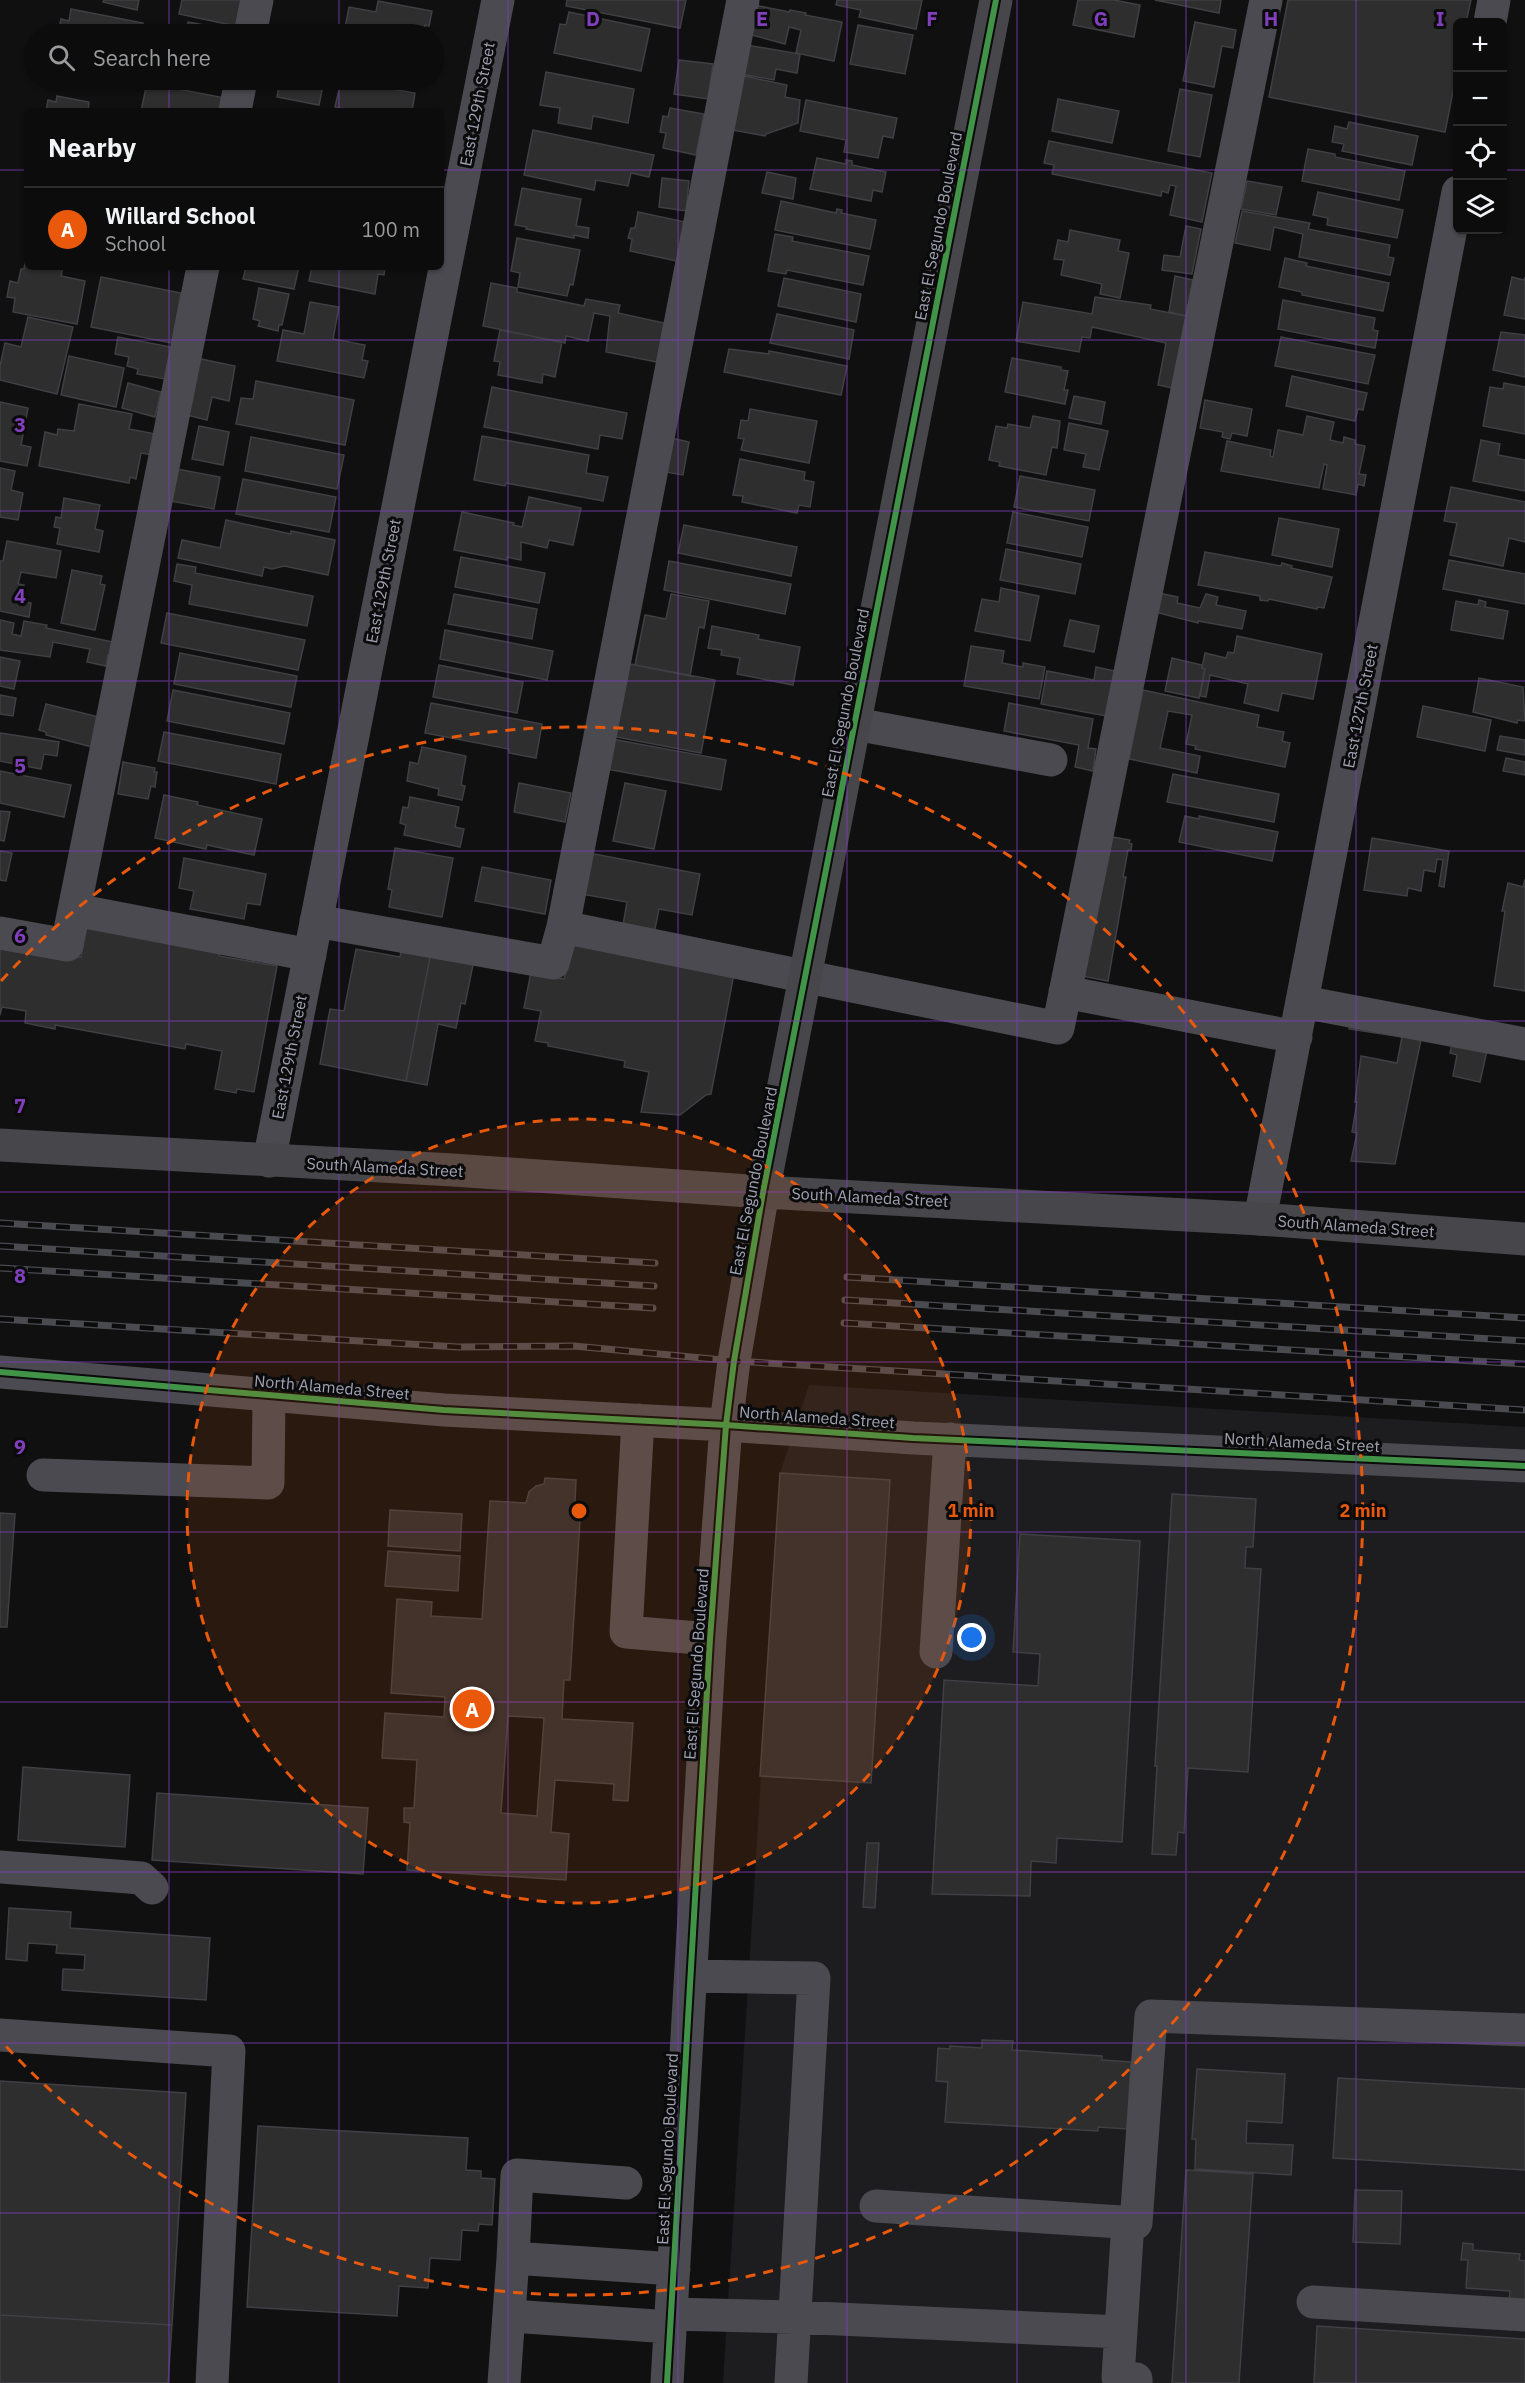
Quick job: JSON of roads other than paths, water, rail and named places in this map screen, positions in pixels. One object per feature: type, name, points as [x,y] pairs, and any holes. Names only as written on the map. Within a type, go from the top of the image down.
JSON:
[{"type":"main road","name":"East El Segundo Boulevard","points":[[763,1192],[996,0]]},
{"type":"main road","name":"South Alameda Street","points":[[0,1145],[453,1170],[763,1192],[1260,1219],[1525,1239]]},
{"type":"street","points":[[252,24],[257,0]]},
{"type":"street","name":"East 129th Street","points":[[269,1161],[498,0]]},
{"type":"street","points":[[316,921],[552,963],[563,927],[742,0]]},
{"type":"street","points":[[563,927],[1058,1028],[1266,0]]},
{"type":"street","points":[[1491,18],[1494,0]]},
{"type":"street","points":[[236,108],[239,90]]},
{"type":"street","name":"East 127th Street","points":[[1260,1219],[1453,218]]},
{"type":"street","points":[[0,933],[67,945],[202,270]]},
{"type":"street","points":[[855,724],[1050,760]]},
{"type":"street","points":[[75,910],[310,955]]},
{"type":"street","points":[[1065,992],[1296,1037]]},
{"type":"street","points":[[1303,1002],[1525,1044]]},
{"type":"street","name":"East El Segundo Boulevard","points":[[667,2383],[710,1640],[726,1425],[734,1361],[763,1192]]},
{"type":"street","name":"North Alameda Street","points":[[0,1372],[444,1410],[950,1440],[1525,1466]]},
{"type":"street","points":[[43,1475],[268,1483],[269,1396]]},
{"type":"street","points":[[638,1420],[626,1632],[710,1640]]},
{"type":"street","points":[[936,1652],[950,1440]]},
{"type":"street","points":[[0,1867],[141,1878],[152,1888]]},
{"type":"street","points":[[691,1976],[814,1978],[791,2383]]},
{"type":"street","points":[[876,2206],[1136,2223],[1151,2016],[1525,2030]]},
{"type":"street","points":[[0,2035],[229,2051],[212,2383]]},
{"type":"street","points":[[504,2383],[511,2316],[517,2175],[626,2183]]},
{"type":"street","points":[[1128,2222],[1118,2377],[1136,2379],[1136,2383]]},
{"type":"street","points":[[513,2258],[674,2269]]},
{"type":"street","points":[[1313,2302],[1525,2314]]},
{"type":"street","points":[[511,2316],[671,2320],[795,2317],[1121,2332]]},
{"type":"railway","points":[[0,1223],[655,1263]]},
{"type":"railway","points":[[0,1246],[654,1286]]},
{"type":"railway","points":[[0,1268],[653,1308]]},
{"type":"railway","points":[[847,1277],[1525,1318]]},
{"type":"railway","points":[[845,1300],[1525,1341]]},
{"type":"railway","points":[[0,1319],[458,1347],[574,1346],[734,1361],[1525,1410]]},
{"type":"railway","points":[[844,1323],[1525,1364]]},
{"type":"place","name":"Willard School","points":[[472,1709]]}]
